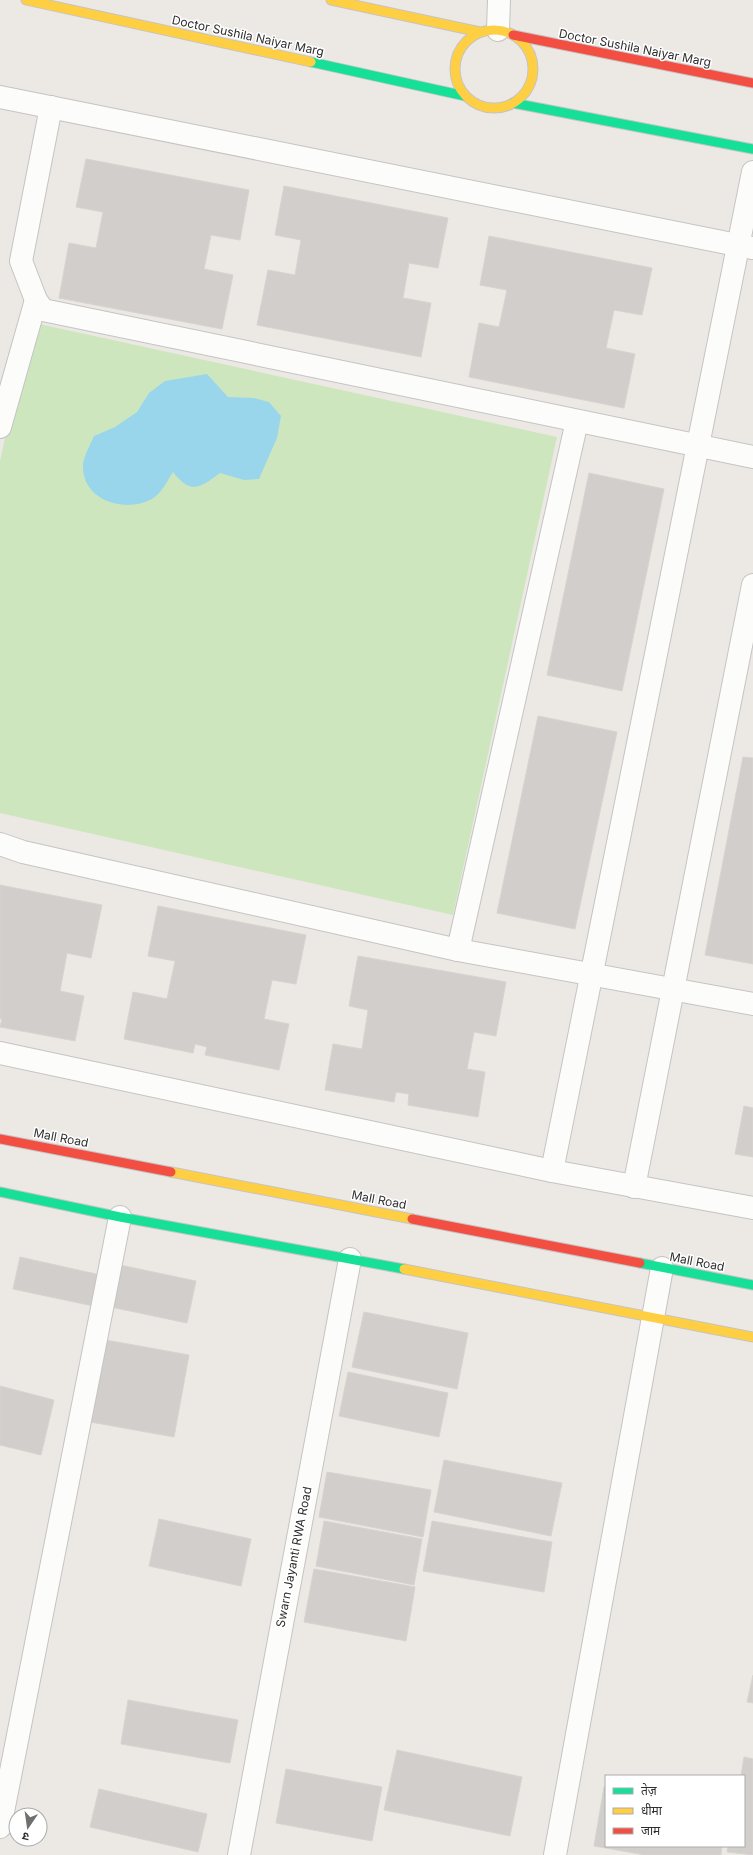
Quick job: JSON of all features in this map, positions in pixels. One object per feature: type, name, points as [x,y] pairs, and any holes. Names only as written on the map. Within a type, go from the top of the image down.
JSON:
[{"type":"street","name":"Doctor Sushila Naiyar Marg","points":[[26,0],[465,96],[476,104],[488,108],[501,108],[514,103],[753,149]]},
{"type":"street","name":"Doctor Sushila Naiyar Marg","points":[[331,0],[753,83]]},
{"type":"street","points":[[497,32],[499,0]]},
{"type":"street","points":[[465,96],[456,80],[455,60],[460,48],[468,39],[497,32],[526,47],[532,58],[533,71],[527,89],[514,103]]},
{"type":"street","points":[[0,97],[745,247]]},
{"type":"street","points":[[51,107],[21,261],[36,300],[43,310],[753,457]]},
{"type":"street","points":[[552,1170],[697,446],[745,247],[753,172]]},
{"type":"street","points":[[0,427],[36,300]]},
{"type":"street","points":[[458,950],[577,421]]},
{"type":"street","points":[[634,1187],[753,585]]},
{"type":"street","points":[[0,844],[31,854],[458,950],[591,973],[753,1004]]},
{"type":"street","points":[[0,1053],[634,1187],[753,1208]]},
{"type":"street","name":"Mall Road","points":[[0,1139],[753,1285]]},
{"type":"street","points":[[0,1192],[120,1217],[350,1259],[753,1337]]},
{"type":"street","points":[[0,1827],[120,1217]]},
{"type":"street","name":"Swarn Jayanti RWA Road","points":[[239,1855],[350,1259]]},
{"type":"street","points":[[555,1855],[662,1268]]},
{"type":"green space","points":[[30,322],[557,437],[453,915],[0,813],[0,461]]},
{"type":"water","points":[[207,374],[228,397],[254,398],[269,402],[281,416],[277,438],[259,479],[244,480],[220,473],[207,482],[196,487],[185,484],[173,472],[156,496],[142,503],[131,505],[108,502],[91,489],[85,480],[83,464],[94,436],[115,427],[137,412],[149,393],[165,381]]},
{"type":"building","points":[[86,159],[249,190],[240,240],[211,235],[204,269],[233,275],[222,329],[59,298],[69,243],[96,248],[103,212],[76,207]]},
{"type":"building","points":[[284,186],[448,218],[438,268],[409,263],[403,298],[431,303],[421,357],[257,325],[268,270],[295,275],[301,240],[275,235]]},
{"type":"building","points":[[489,236],[652,268],[642,315],[614,310],[606,348],[635,354],[624,408],[469,377],[479,323],[499,327],[507,290],[480,285]]},
{"type":"building","points":[[589,473],[664,489],[622,691],[547,675]]},
{"type":"building","points":[[538,716],[617,732],[575,929],[497,913]]},
{"type":"building","points":[[743,757],[753,758],[753,964],[705,955]]},
{"type":"building","points":[[0,885],[102,905],[91,958],[67,953],[60,991],[84,996],[75,1041],[0,1027],[2,1019],[0,1019]]},
{"type":"building","points":[[158,906],[306,935],[296,984],[272,980],[264,1019],[289,1024],[279,1070],[205,1055],[207,1047],[195,1044],[193,1053],[124,1039],[133,992],[167,999],[175,961],[148,956]]},
{"type":"building","points":[[358,956],[506,982],[496,1036],[474,1032],[467,1069],[485,1072],[478,1117],[408,1105],[409,1094],[396,1092],[394,1102],[325,1090],[333,1044],[362,1049],[368,1010],[349,1006]]},
{"type":"building","points":[[744,1106],[753,1108],[753,1157],[735,1154]]},
{"type":"building","points":[[20,1257],[105,1276],[98,1307],[13,1289]]},
{"type":"building","points":[[120,1265],[196,1281],[187,1323],[111,1307]]},
{"type":"building","points":[[364,1312],[468,1333],[457,1389],[352,1367]]},
{"type":"building","points":[[100,1339],[189,1355],[174,1437],[85,1421]]},
{"type":"building","points":[[348,1372],[448,1393],[439,1437],[339,1416]]},
{"type":"building","points":[[0,1386],[54,1400],[41,1455],[0,1445]]},
{"type":"building","points":[[444,1460],[562,1483],[551,1536],[434,1512]]},
{"type":"building","points":[[327,1472],[431,1490],[423,1537],[319,1517]]},
{"type":"building","points":[[159,1519],[251,1539],[241,1586],[149,1566]]},
{"type":"building","points":[[324,1521],[422,1539],[414,1585],[316,1566]]},
{"type":"building","points":[[432,1521],[552,1542],[544,1592],[423,1571]]},
{"type":"building","points":[[314,1569],[415,1587],[406,1641],[304,1622]]},
{"type":"building","points":[[753,1675],[753,1703],[747,1702]]},
{"type":"building","points":[[128,1700],[238,1720],[230,1763],[121,1744]]},
{"type":"building","points":[[397,1750],[522,1777],[510,1836],[384,1810]]},
{"type":"building","points":[[744,1757],[753,1759],[753,1855],[727,1852],[728,1847],[745,1847],[745,1775],[741,1775]]},
{"type":"building","points":[[286,1769],[382,1787],[372,1841],[276,1823]]},
{"type":"building","points":[[605,1787],[605,1847],[722,1847],[721,1855],[645,1855],[594,1846]]},
{"type":"building","points":[[99,1789],[207,1814],[198,1852],[90,1827]]},
{"type":"traffic: fast","points":[[311,62],[465,96]]},
{"type":"traffic: fast","points":[[513,103],[753,149]]},
{"type":"traffic: fast","points":[[0,1192],[120,1217],[404,1269]]},
{"type":"traffic: fast","points":[[640,1263],[753,1285]]},
{"type":"traffic: slow","points":[[26,0],[311,62]]},
{"type":"traffic: slow","points":[[331,0],[480,32]]},
{"type":"traffic: slow","points":[[494,30],[509,33],[522,41],[530,54],[533,69],[530,84],[522,97],[509,105],[494,108],[479,105],[466,97],[458,84],[455,69],[458,54],[466,41],[479,33],[494,30]]},
{"type":"traffic: slow","points":[[171,1172],[412,1219]]},
{"type":"traffic: slow","points":[[404,1269],[753,1337]]},
{"type":"traffic: jam","points":[[513,35],[753,83]]},
{"type":"traffic: jam","points":[[0,1139],[171,1172]]},
{"type":"traffic: jam","points":[[412,1219],[640,1263]]}]
